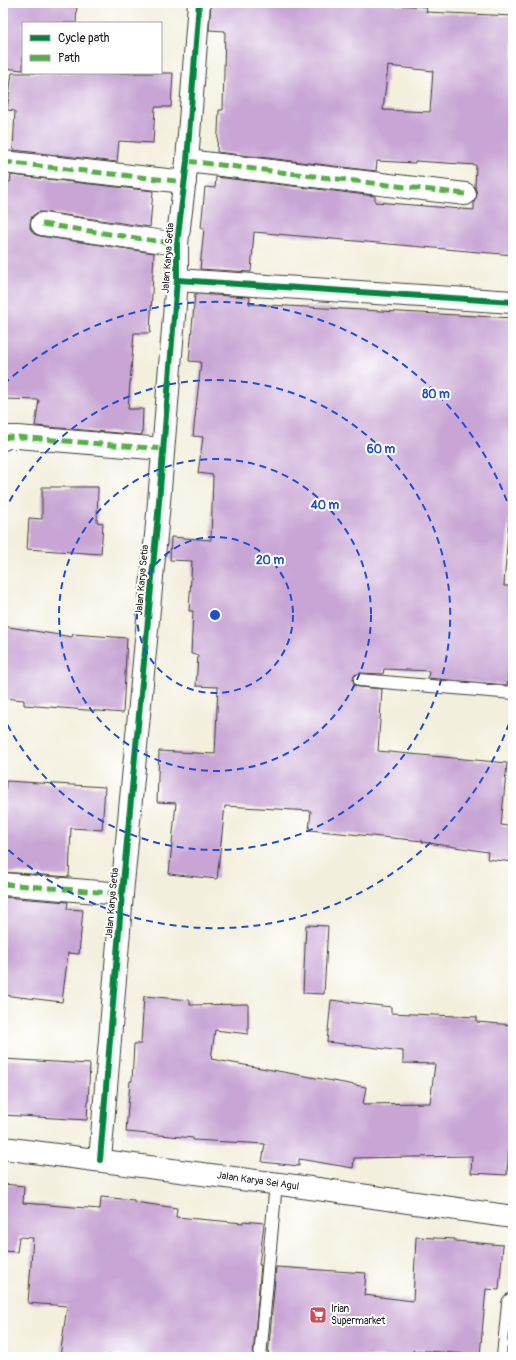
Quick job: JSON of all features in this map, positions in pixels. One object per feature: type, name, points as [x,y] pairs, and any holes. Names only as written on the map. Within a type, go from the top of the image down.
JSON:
[{"type":"street","name":"Jalan Karya Setia","points":[[100,1160],[122,894],[158,522],[177,280],[177,244],[187,161],[199,3]]},
{"type":"street","points":[[187,161],[465,194]]},
{"type":"street","points":[[3,162],[185,182]]},
{"type":"street","points":[[42,224],[177,244]]},
{"type":"street","points":[[177,280],[513,302]]},
{"type":"street","points":[[3,439],[8,437],[17,437],[163,448]]},
{"type":"street","points":[[3,884],[122,894]]},
{"type":"street","name":"Jalan Karya Sei Agul","points":[[3,1148],[276,1183],[513,1217]]},
{"type":"street","points":[[508,1357],[513,1304]]},
{"type":"lane","points":[[360,680],[513,693]]},
{"type":"lane","points":[[260,1357],[276,1183]]},
{"type":"building","points":[[3,3],[77,3],[76,22],[22,22],[22,70],[3,68]]},
{"type":"building","points":[[211,3],[396,3],[396,5],[427,7],[426,12],[513,16],[513,255],[254,232],[251,272],[200,269],[204,228],[201,228],[205,187],[215,188],[216,177],[375,196],[375,202],[474,210],[474,202],[477,195],[475,187],[476,165],[415,161],[415,163],[377,161],[376,171],[217,152],[219,110],[223,110],[225,31],[209,30]],"holes":[[[388,66],[433,71],[430,112],[383,110]]]},
{"type":"building","points":[[12,73],[173,73],[171,107],[155,107],[153,143],[119,141],[117,162],[13,150],[15,111],[7,110]]},
{"type":"building","points":[[11,175],[153,191],[150,227],[44,212],[38,212],[32,216],[30,223],[30,228],[34,234],[40,236],[154,253],[150,333],[134,333],[128,409],[143,409],[142,435],[35,426],[39,400],[3,399],[3,182],[10,182]]},
{"type":"building","points":[[195,294],[250,297],[249,304],[513,318],[513,504],[510,504],[504,586],[513,586],[513,638],[507,685],[428,678],[429,671],[384,669],[383,674],[360,673],[354,675],[353,680],[355,686],[382,689],[378,751],[507,763],[501,825],[513,827],[513,862],[487,859],[488,852],[422,842],[423,841],[309,830],[311,811],[225,806],[217,879],[169,874],[176,803],[157,802],[159,751],[215,754],[218,687],[196,686],[198,655],[191,654],[193,611],[189,611],[192,561],[170,560],[171,537],[211,540],[213,475],[198,473],[203,437],[193,436],[201,362],[189,361]]},
{"type":"building","points":[[42,487],[98,487],[97,522],[103,523],[101,554],[27,549],[29,518],[42,519]]},
{"type":"building","points":[[3,626],[72,637],[73,634],[127,638],[123,713],[24,705],[24,700],[3,698]]},
{"type":"building","points":[[6,781],[105,787],[102,830],[71,828],[69,877],[3,872],[3,832]]},
{"type":"building","points":[[3,897],[68,902],[67,909],[83,910],[79,954],[68,953],[62,1002],[3,995]]},
{"type":"building","points":[[306,925],[328,926],[324,994],[303,993]]},
{"type":"building","points":[[144,996],[190,1000],[190,1005],[248,1004],[248,1034],[215,1030],[211,1059],[366,1087],[363,1104],[430,1103],[435,1064],[403,1063],[403,1051],[327,1042],[331,1000],[391,1007],[391,1013],[477,1017],[477,1022],[513,1025],[513,1103],[507,1175],[471,1173],[472,1156],[354,1158],[353,1168],[299,1159],[299,1166],[262,1162],[265,1144],[193,1140],[193,1138],[126,1132],[130,1081],[132,1081],[134,1044],[141,1044]]},
{"type":"building","points":[[3,1059],[90,1064],[87,1120],[3,1115]]},
{"type":"building","points":[[3,1184],[24,1186],[23,1203],[100,1209],[101,1197],[134,1200],[134,1202],[177,1208],[176,1217],[243,1223],[243,1221],[264,1223],[259,1265],[261,1265],[253,1357],[135,1357],[108,1355],[108,1357],[60,1357],[67,1306],[28,1303],[33,1238],[19,1237],[17,1252],[3,1251]]},
{"type":"building","points":[[416,1237],[455,1239],[455,1241],[503,1245],[499,1290],[486,1289],[480,1355],[413,1350],[412,1357],[268,1357],[276,1267],[366,1273],[364,1295],[413,1301]]},
{"type":"marked path","points":[[187,161],[465,194]]},
{"type":"marked path","points":[[3,162],[185,182]]},
{"type":"marked path","points":[[42,224],[177,244]]},
{"type":"marked path","points":[[3,439],[8,437],[17,437],[163,449]]},
{"type":"marked path","points":[[3,884],[122,894]]},
{"type":"marked path","points":[[508,1357],[513,1304]]},
{"type":"cycle path","points":[[100,1160],[122,894],[158,514],[177,280],[177,244],[187,161],[199,3]]},
{"type":"cycle path","points":[[177,280],[513,302]]},
{"type":"place","name":"Irian Supermarket","points":[[318,1315]]}]
